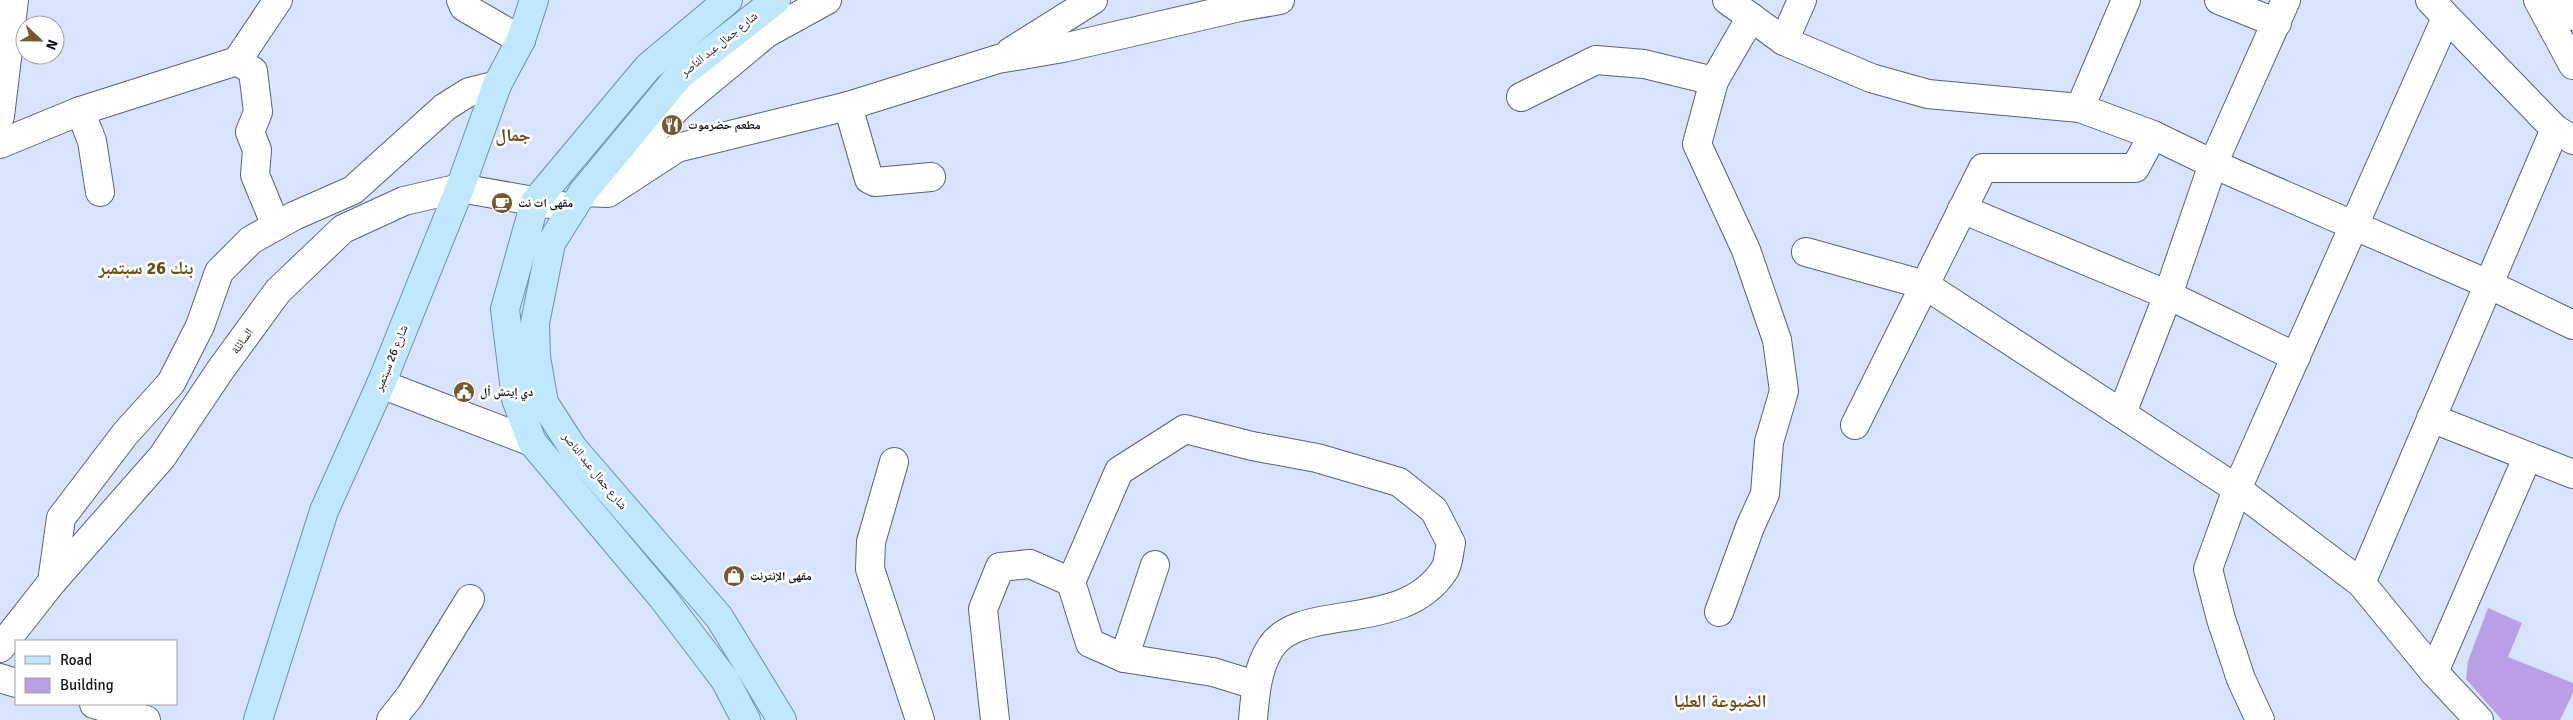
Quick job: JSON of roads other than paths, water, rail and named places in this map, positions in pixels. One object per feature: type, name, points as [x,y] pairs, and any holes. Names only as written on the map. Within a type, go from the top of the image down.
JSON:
[{"type":"main road","name":"شارع 26 سبتمبر","points":[[258,720],[324,511],[380,384],[460,188],[497,85],[520,40],[534,0]]},
{"type":"main road","points":[[728,0],[648,67],[535,202],[505,309],[516,399],[532,442],[662,597],[725,680],[746,720]]},
{"type":"main road","name":"شارع جمال عبد الناصر","points":[[776,0],[679,76],[584,197],[551,243],[535,323],[536,357],[544,403],[574,448],[719,617],[782,720]]},
{"type":"street","points":[[0,116],[14,0]]},
{"type":"street","points":[[0,144],[80,111],[237,61],[278,0]]},
{"type":"street","points":[[460,0],[464,7],[520,40]]},
{"type":"street","points":[[584,197],[679,106],[766,34],[827,0]]},
{"type":"street","points":[[998,59],[1094,0]]},
{"type":"street","points":[[584,197],[608,193],[677,148],[848,106],[998,59],[1063,48],[1240,7],[1280,0]]},
{"type":"street","points":[[1727,0],[1784,41],[1871,78],[1928,94],[2080,108],[2153,135],[2213,164],[2488,284],[2573,325]]},
{"type":"street","points":[[1784,41],[1802,0]]},
{"type":"street","points":[[2080,108],[2126,0]]},
{"type":"street","points":[[2122,413],[2168,294],[2213,164],[2281,11],[2219,0]]},
{"type":"street","points":[[2538,0],[2573,65]]},
{"type":"street","points":[[2559,0],[2573,16]]},
{"type":"street","points":[[2260,720],[2241,679],[2221,619],[2208,569],[2237,489],[2354,226],[2438,9],[2564,134],[2488,284],[2361,583]]},
{"type":"street","points":[[1719,612],[1750,527],[1765,494],[1769,442],[1784,391],[1777,340],[1746,250],[1697,144],[1714,81],[1750,17]]},
{"type":"street","points":[[1521,97],[1596,60],[1644,64],[1714,81]]},
{"type":"street","points":[[237,61],[252,71],[258,112],[250,132],[257,150],[255,175],[276,226]]},
{"type":"street","points":[[52,582],[60,518],[125,434],[171,383],[200,326],[220,272],[251,240],[276,226],[353,190],[445,107],[469,92],[497,85]]},
{"type":"street","points":[[848,106],[868,179],[876,182],[931,177]]},
{"type":"street","points":[[80,111],[92,141],[100,192]]},
{"type":"street","points":[[1855,426],[1983,168],[2135,168],[2153,135]]},
{"type":"street","name":"السائلة","points":[[0,648],[52,582],[162,457],[221,369],[278,291],[343,229],[404,201],[460,188],[535,202],[584,197]]},
{"type":"street","points":[[343,229],[353,190]]},
{"type":"street","points":[[1962,209],[2168,294],[2296,357]]},
{"type":"street","points":[[1806,252],[1925,284],[2237,489],[2361,583],[2434,672],[2479,720]]},
{"type":"street","points":[[380,384],[532,442]]},
{"type":"street","points":[[2431,418],[2527,458],[2573,474]]},
{"type":"street","points":[[1253,720],[1256,685],[1271,647],[1292,628],[1393,609],[1422,594],[1445,568],[1451,543],[1434,510],[1399,482],[1318,458],[1252,446],[1185,429],[1119,471],[1071,582],[1090,643],[1124,658],[1213,672],[1256,685]]},
{"type":"street","points":[[2434,672],[2527,458]]},
{"type":"street","points":[[894,462],[871,542],[870,569],[920,720]]},
{"type":"street","points":[[995,720],[983,609],[1000,567],[1030,564],[1071,582]]},
{"type":"street","points":[[1124,658],[1155,565]]},
{"type":"street","points":[[391,720],[410,696],[470,599]]},
{"type":"street","points":[[0,678],[15,683]]},
{"type":"street","points":[[97,705],[145,720]]},
{"type":"place","name":"مطعم حضرموت","points":[[672,125]]},
{"type":"place","name":"مقهى ات نت","points":[[502,203]]},
{"type":"place","name":"دي إيتش أل","points":[[464,392]]},
{"type":"place","name":"مقهى الإنترنت","points":[[734,576]]},
{"type":"district","name":"جمال","points":[[513,135]]},
{"type":"district","name":"بنك 26 سبتمبر","points":[[146,268]]},
{"type":"district","name":"الضبوعة العليا","points":[[1720,701]]}]
